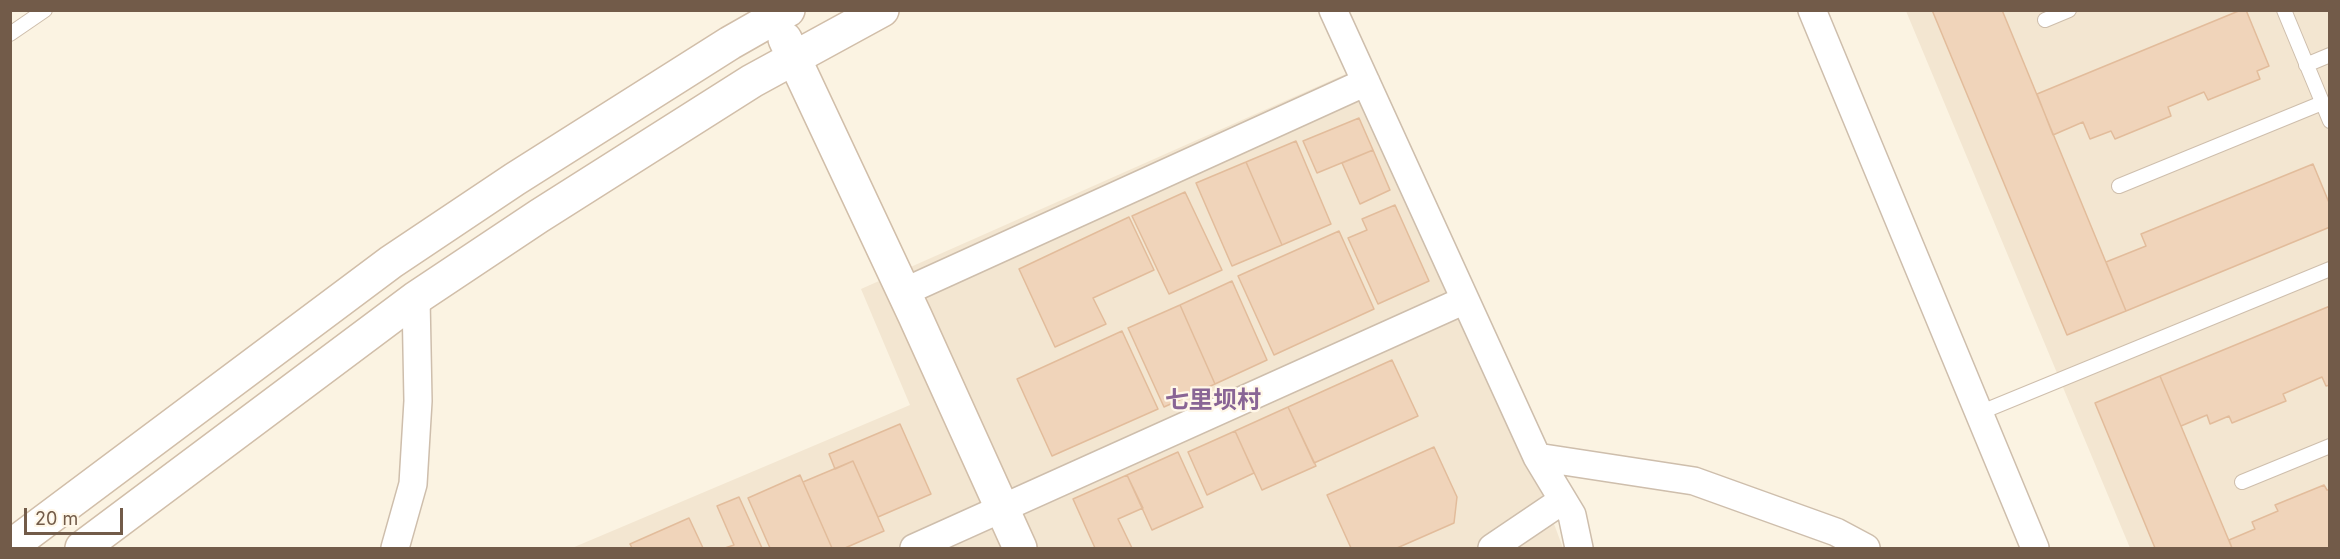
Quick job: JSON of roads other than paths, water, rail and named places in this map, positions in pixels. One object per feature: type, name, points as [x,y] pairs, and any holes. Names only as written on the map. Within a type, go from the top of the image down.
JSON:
[{"type":"street","points":[[82,549],[417,298],[549,210],[752,81],[882,10]]},
{"type":"street","points":[[1332,10],[1537,457],[1572,515],[1579,549]]},
{"type":"street","points":[[1812,10],[2035,549]]},
{"type":"street","points":[[10,547],[391,262],[525,173],[778,13],[794,58],[904,292],[1020,549]]},
{"type":"street","points":[[904,292],[1366,82]]},
{"type":"street","points":[[395,549],[413,484],[418,401],[417,298]]},
{"type":"street","points":[[914,549],[1465,300]]},
{"type":"street","points":[[1537,457],[1694,481],[1836,532],[1866,549]]},
{"type":"street","points":[[1492,549],[1563,500]]},
{"type":"lane","points":[[10,34],[45,10]]},
{"type":"lane","points":[[2045,20],[2069,10]]},
{"type":"lane","points":[[2284,10],[2330,121]]},
{"type":"lane","points":[[2306,65],[2330,55]]},
{"type":"lane","points":[[2119,186],[2322,103]]},
{"type":"lane","points":[[1979,413],[2330,269]]},
{"type":"lane","points":[[2242,482],[2330,446]]},
{"type":"district","name":"七里坝村","points":[[1213,401]]}]
